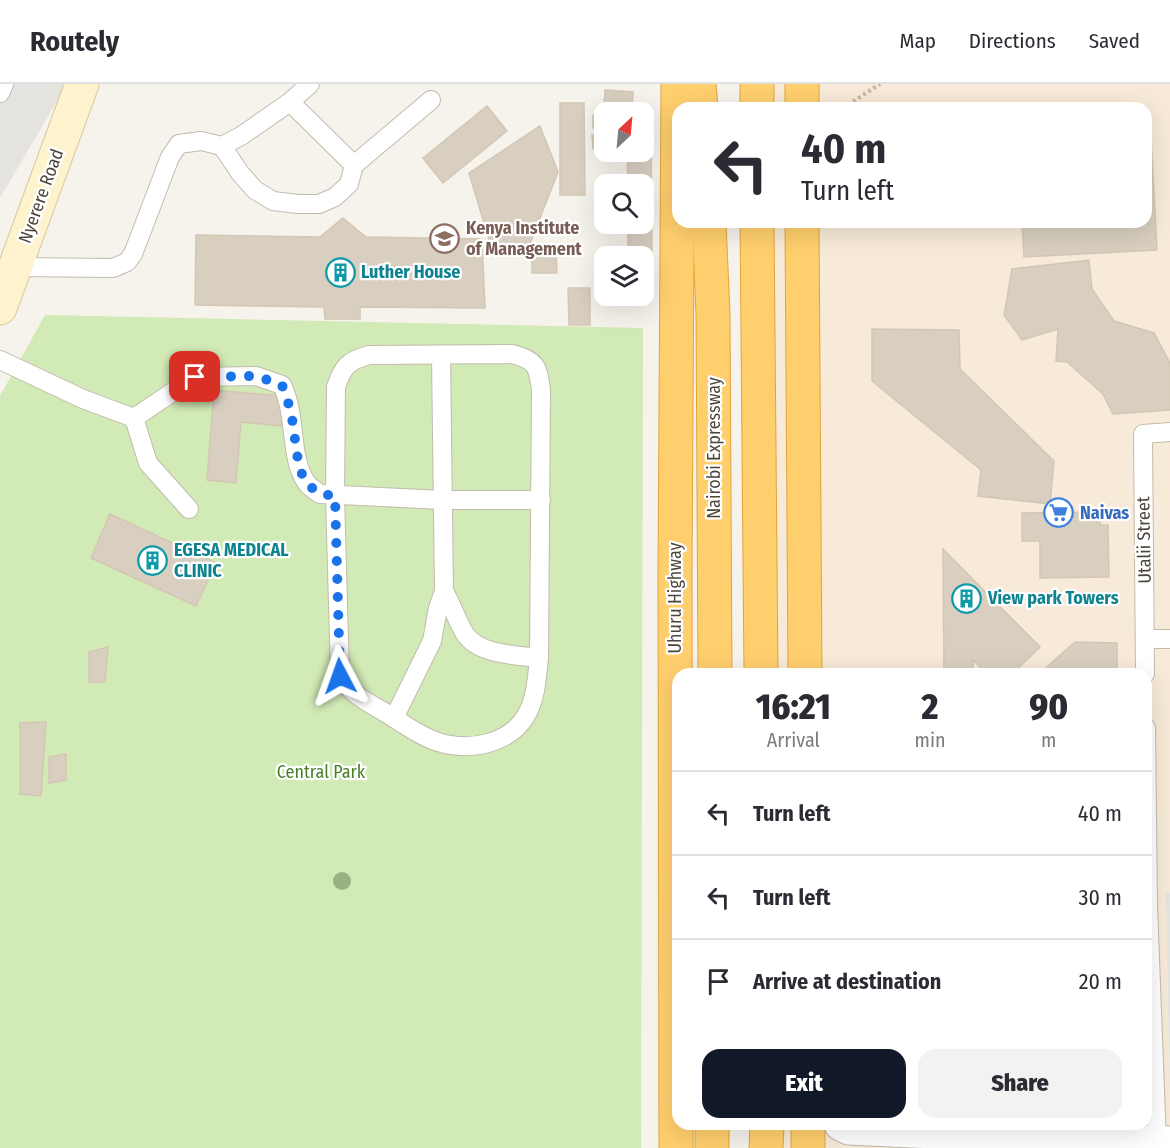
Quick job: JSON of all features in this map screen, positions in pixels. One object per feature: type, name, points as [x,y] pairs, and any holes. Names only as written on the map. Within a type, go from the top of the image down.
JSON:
[{"type":"highway","name":"Uhuru Highway","points":[[678,84],[678,102]]},
{"type":"highway","points":[[699,84],[700,102]]},
{"type":"highway","points":[[706,102],[707,84]]},
{"type":"highway","points":[[757,84],[757,102]]},
{"type":"highway","points":[[802,84],[802,102]]},
{"type":"highway","name":"Uhuru Highway","points":[[675,668],[677,228]]},
{"type":"highway","name":"Nairobi Expressway","points":[[708,228],[713,314],[716,668]]},
{"type":"highway","points":[[757,228],[762,668]]},
{"type":"highway","points":[[802,228],[805,668]]},
{"type":"highway","name":"Uhuru Highway","points":[[676,1130],[676,1148]]},
{"type":"highway","points":[[712,1130],[712,1148]]},
{"type":"highway","points":[[766,1148],[767,1130]]},
{"type":"highway","points":[[808,1130],[808,1148]]},
{"type":"street","name":"Nyerere Road","points":[[0,308],[82,84]]},
{"type":"street","points":[[891,1130],[1164,1143]]},
{"type":"lane","points":[[0,93],[4,84]]},
{"type":"lane","points":[[15,267],[113,268],[127,262],[133,254],[170,157],[179,144],[201,141],[222,146],[241,136],[290,102],[310,84]]},
{"type":"lane","points":[[222,146],[240,173],[255,190],[273,201],[319,204],[335,197],[349,184],[354,165],[431,100]]},
{"type":"lane","points":[[290,102],[354,165]]},
{"type":"lane","points":[[512,354],[530,358],[539,371],[541,390],[539,658],[536,685],[528,712],[516,729],[497,740],[480,745],[459,746],[438,742],[417,733],[348,689],[340,676],[335,496],[336,387],[342,370],[354,360],[369,355],[512,354]]},
{"type":"lane","points":[[394,718],[432,641],[438,608],[444,591],[441,355]]},
{"type":"lane","points":[[0,360],[83,399],[134,418]]},
{"type":"lane","points":[[134,418],[195,377],[256,376],[282,385],[291,411],[299,468],[307,484],[320,494],[442,500],[541,500]]},
{"type":"lane","points":[[134,418],[148,463],[189,509]]},
{"type":"lane","name":"Utalii Street","points":[[1145,668],[1143,434],[1170,432]]},
{"type":"lane","points":[[444,591],[465,635],[480,646],[496,652],[539,658]]},
{"type":"lane","points":[[1145,639],[1170,639]]},
{"type":"lane","points":[[1152,965],[1164,1143]]},
{"type":"path","points":[[852,102],[880,84]]},
{"type":"shaded area","points":[[0,84],[67,84],[0,198]]},
{"type":"shaded area","points":[[754,84],[1170,84],[1170,1148],[754,1148],[755,1130],[1152,1130],[1152,668],[771,668],[776,517],[754,228],[1152,228],[1152,102],[751,102]]},
{"type":"shaded area","points":[[1166,893],[1170,893],[1170,1092]]},
{"type":"green space","name":"Central Park","points":[[45,315],[643,328],[641,1148],[0,1148],[0,396]]},
{"type":"building","points":[[605,90],[633,92],[632,102],[604,102]]},
{"type":"building","points":[[560,103],[584,103],[585,195],[560,195]]},
{"type":"building","points":[[487,106],[507,131],[443,183],[423,158]]},
{"type":"building","points":[[540,126],[558,172],[527,251],[493,253],[469,173]]},
{"type":"building","points":[[1152,157],[1157,250],[1024,257],[1022,228],[1152,228]]},
{"type":"building","points":[[627,162],[651,162],[651,174],[628,174]]},
{"type":"building","name":"Luther House","points":[[343,218],[366,237],[482,239],[485,308],[360,307],[360,319],[325,319],[324,307],[195,305],[196,235],[320,237]]},
{"type":"building","points":[[628,234],[652,234],[652,246],[628,246]]},
{"type":"building","points":[[556,253],[557,273],[532,273],[532,254]]},
{"type":"building","points":[[1089,260],[1092,289],[1114,321],[1154,333],[1170,363],[1170,410],[1113,414],[1103,394],[1067,362],[1056,361],[1058,329],[1022,340],[1004,315],[1012,269]]},
{"type":"building","points":[[568,288],[590,288],[590,325],[569,325]]},
{"type":"building","points":[[872,329],[959,330],[960,369],[1054,461],[1050,504],[978,496],[981,470],[872,381]]},
{"type":"building","points":[[214,390],[283,396],[281,426],[241,422],[236,483],[207,480]]},
{"type":"building","points":[[1100,512],[1100,525],[1108,525],[1109,577],[1040,578],[1040,541],[1022,541],[1022,513]]},
{"type":"building","name":"EGESA MEDICAL CLINIC","points":[[110,514],[216,563],[196,606],[91,558]]},
{"type":"building","name":"View park Towers","points":[[943,549],[1040,647],[1018,668],[981,668],[973,660],[973,668],[944,668]]},
{"type":"building","name":"View park Towers","points":[[1075,642],[1117,643],[1117,668],[1046,668]]},
{"type":"building","points":[[108,647],[105,682],[89,682],[89,652]]},
{"type":"building","points":[[46,722],[41,796],[20,794],[20,723]]},
{"type":"building","points":[[66,754],[66,780],[49,783],[49,757]]},
{"type":"place","name":"Kenya Institute of Management","points":[[445,238]]},
{"type":"place","name":"Luther House","points":[[340,272]]},
{"type":"place","name":"Naivas","points":[[1059,513]]},
{"type":"place","name":"EGESA MEDICAL CLINIC","points":[[153,560]]},
{"type":"place","name":"View park Towers","points":[[967,598]]},
{"type":"route","points":[[195,377],[256,376],[282,385],[287,395],[299,468],[307,484],[320,494],[335,496],[340,676]]}]
